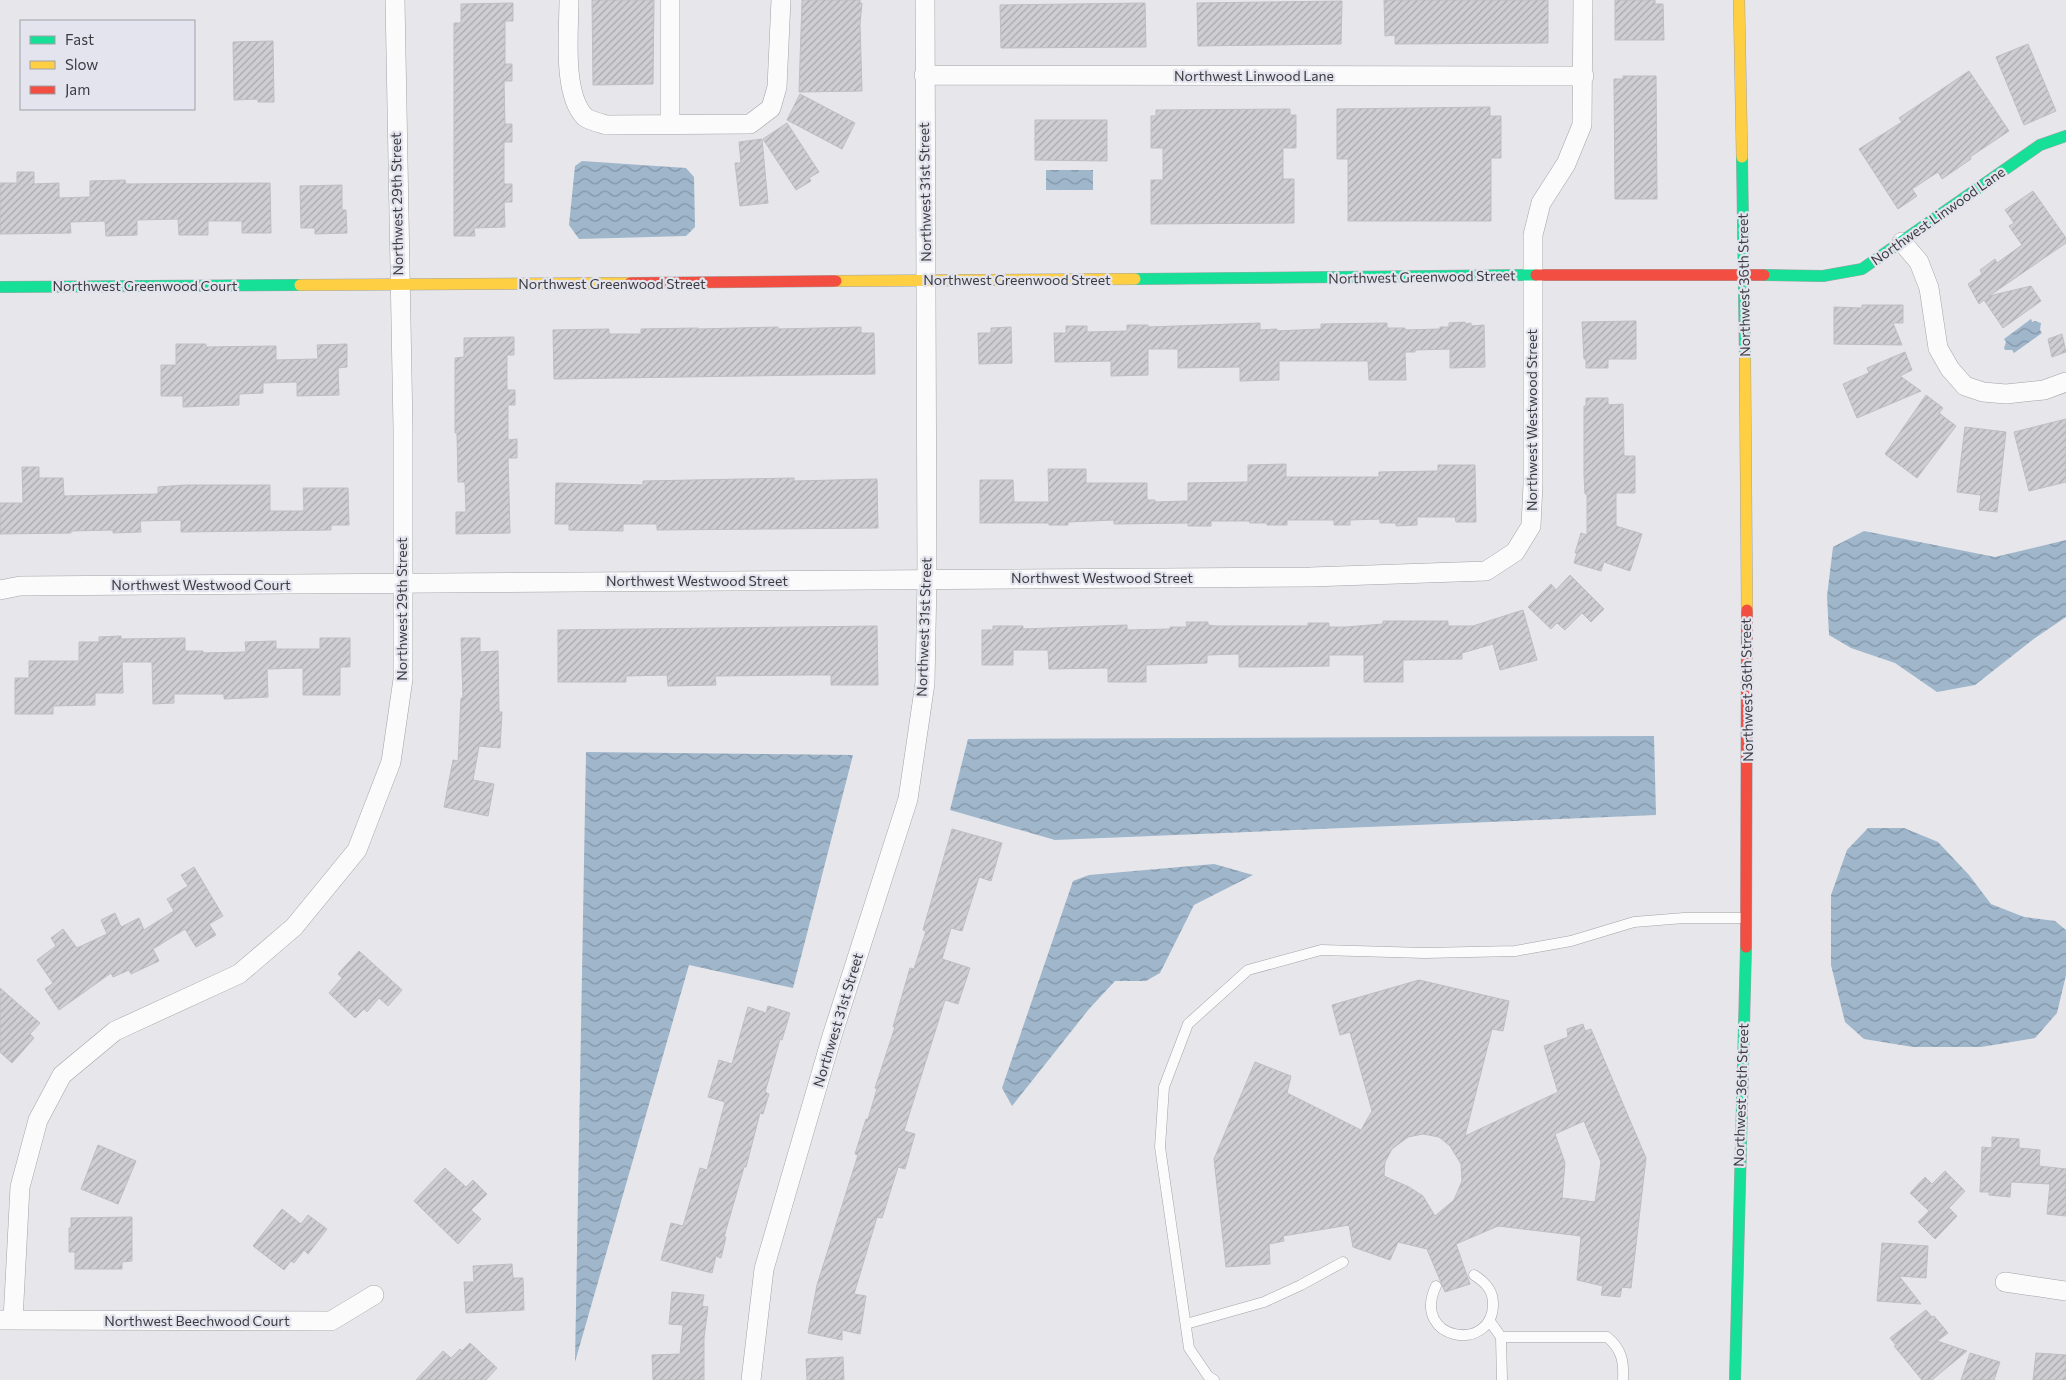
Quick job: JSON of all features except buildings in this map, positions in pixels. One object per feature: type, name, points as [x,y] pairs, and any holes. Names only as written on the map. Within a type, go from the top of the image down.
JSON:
[{"type":"street","name":"Northwest 29th Street","points":[[6,1320],[20,1187],[38,1120],[62,1075],[115,1031],[239,974],[294,927],[357,850],[391,762],[403,679],[402,429],[394,0]]},
{"type":"street","points":[[569,0],[569,78],[573,100],[586,118],[607,125],[750,124],[771,108],[777,87],[781,0]]},
{"type":"street","points":[[670,0],[670,124]]},
{"type":"street","name":"Northwest 31st Street","points":[[751,1380],[764,1269],[832,1036],[908,799],[925,683],[927,579],[924,0]]},
{"type":"street","name":"Northwest Westwood Street","points":[[402,584],[1310,577],[1486,572],[1515,552],[1530,526],[1533,484],[1533,236],[1541,203],[1566,164],[1582,125],[1584,76],[1583,0]]},
{"type":"street","name":"Northwest 36th Street","points":[[1735,1380],[1739,1149],[1747,918],[1748,769],[1744,274],[1739,0]]},
{"type":"street","name":"Northwest Linwood Lane","points":[[924,75],[1584,76]]},
{"type":"street","name":"Northwest Linwood Lane","points":[[1744,274],[1823,276],[1862,269],[2040,146],[2066,136]]},
{"type":"street","points":[[1902,242],[1919,262],[1929,288],[1938,348],[1950,369],[1965,386],[1983,392],[2006,394],[2044,390],[2066,382]]},
{"type":"street","name":"Northwest Greenwood Street","points":[[290,286],[1744,274]]},
{"type":"street","name":"Northwest Greenwood Court","points":[[0,287],[290,286]]},
{"type":"street","name":"Northwest Westwood Court","points":[[0,590],[20,586],[402,584]]},
{"type":"street","points":[[2005,1282],[2066,1291]]},
{"type":"street","name":"Northwest Beechwood Court","points":[[6,1320],[331,1321],[374,1295]]},
{"type":"lane","points":[[1214,1380],[1208,1376],[1189,1348],[1160,1147],[1164,1087],[1188,1024],[1248,970],[1320,950],[1425,954],[1515,951],[1571,941],[1634,922],[1684,918],[1747,918]]},
{"type":"lane","points":[[1186,1324],[1264,1302],[1301,1285],[1343,1262]]},
{"type":"lane","points":[[1436,1286],[1430,1305],[1432,1316],[1438,1324],[1445,1331],[1454,1335],[1474,1334],[1483,1328],[1489,1320],[1493,1310],[1493,1300],[1490,1290],[1483,1281],[1474,1275]]},
{"type":"lane","points":[[1489,1320],[1501,1337],[1502,1380]]},
{"type":"lane","points":[[1501,1337],[1608,1337],[1617,1345],[1623,1366],[1623,1380]]},
{"type":"water","points":[[582,161],[686,168],[694,177],[695,227],[686,236],[579,239],[569,225],[575,166]]},
{"type":"water","points":[[1046,170],[1093,170],[1093,190],[1046,190]]},
{"type":"water","points":[[2031,319],[2032,322],[2041,323],[2040,330],[2042,333],[2014,353],[2012,350],[2005,350],[2006,342],[2004,339]]},
{"type":"water","points":[[1864,531],[1995,557],[2066,540],[2066,617],[2035,638],[1975,685],[1937,692],[1895,663],[1851,648],[1829,635],[1827,596],[1833,547]]},
{"type":"water","points":[[1654,736],[1656,815],[1055,840],[950,810],[968,739]]},
{"type":"water","points":[[586,752],[853,755],[793,988],[689,965],[575,1362]]},
{"type":"water","points":[[1868,828],[1904,828],[1938,842],[1969,875],[1991,904],[2024,917],[2055,921],[2066,930],[2066,975],[2057,1013],[2035,1038],[1981,1047],[1913,1047],[1864,1039],[1845,1022],[1831,965],[1831,895],[1847,850]]},
{"type":"water","points":[[1214,864],[1253,875],[1194,905],[1160,973],[1146,981],[1115,981],[1089,1009],[1012,1106],[1002,1088],[1073,881],[1089,875]]},
{"type":"traffic: fast","points":[[1764,275],[1823,276],[1862,269],[2040,145],[2066,136]]},
{"type":"traffic: fast","points":[[1742,157],[1745,359]]},
{"type":"traffic: fast","points":[[1135,279],[1536,275]]},
{"type":"traffic: fast","points":[[0,287],[300,285]]},
{"type":"traffic: fast","points":[[1735,1380],[1746,947]]},
{"type":"traffic: slow","points":[[1739,0],[1742,157]]},
{"type":"traffic: slow","points":[[836,281],[1135,279]]},
{"type":"traffic: slow","points":[[300,285],[630,283]]},
{"type":"traffic: slow","points":[[1745,359],[1747,610]]},
{"type":"traffic: jam","points":[[1536,275],[1764,275]]},
{"type":"traffic: jam","points":[[630,283],[836,281]]},
{"type":"traffic: jam","points":[[1746,947],[1747,610]]}]
